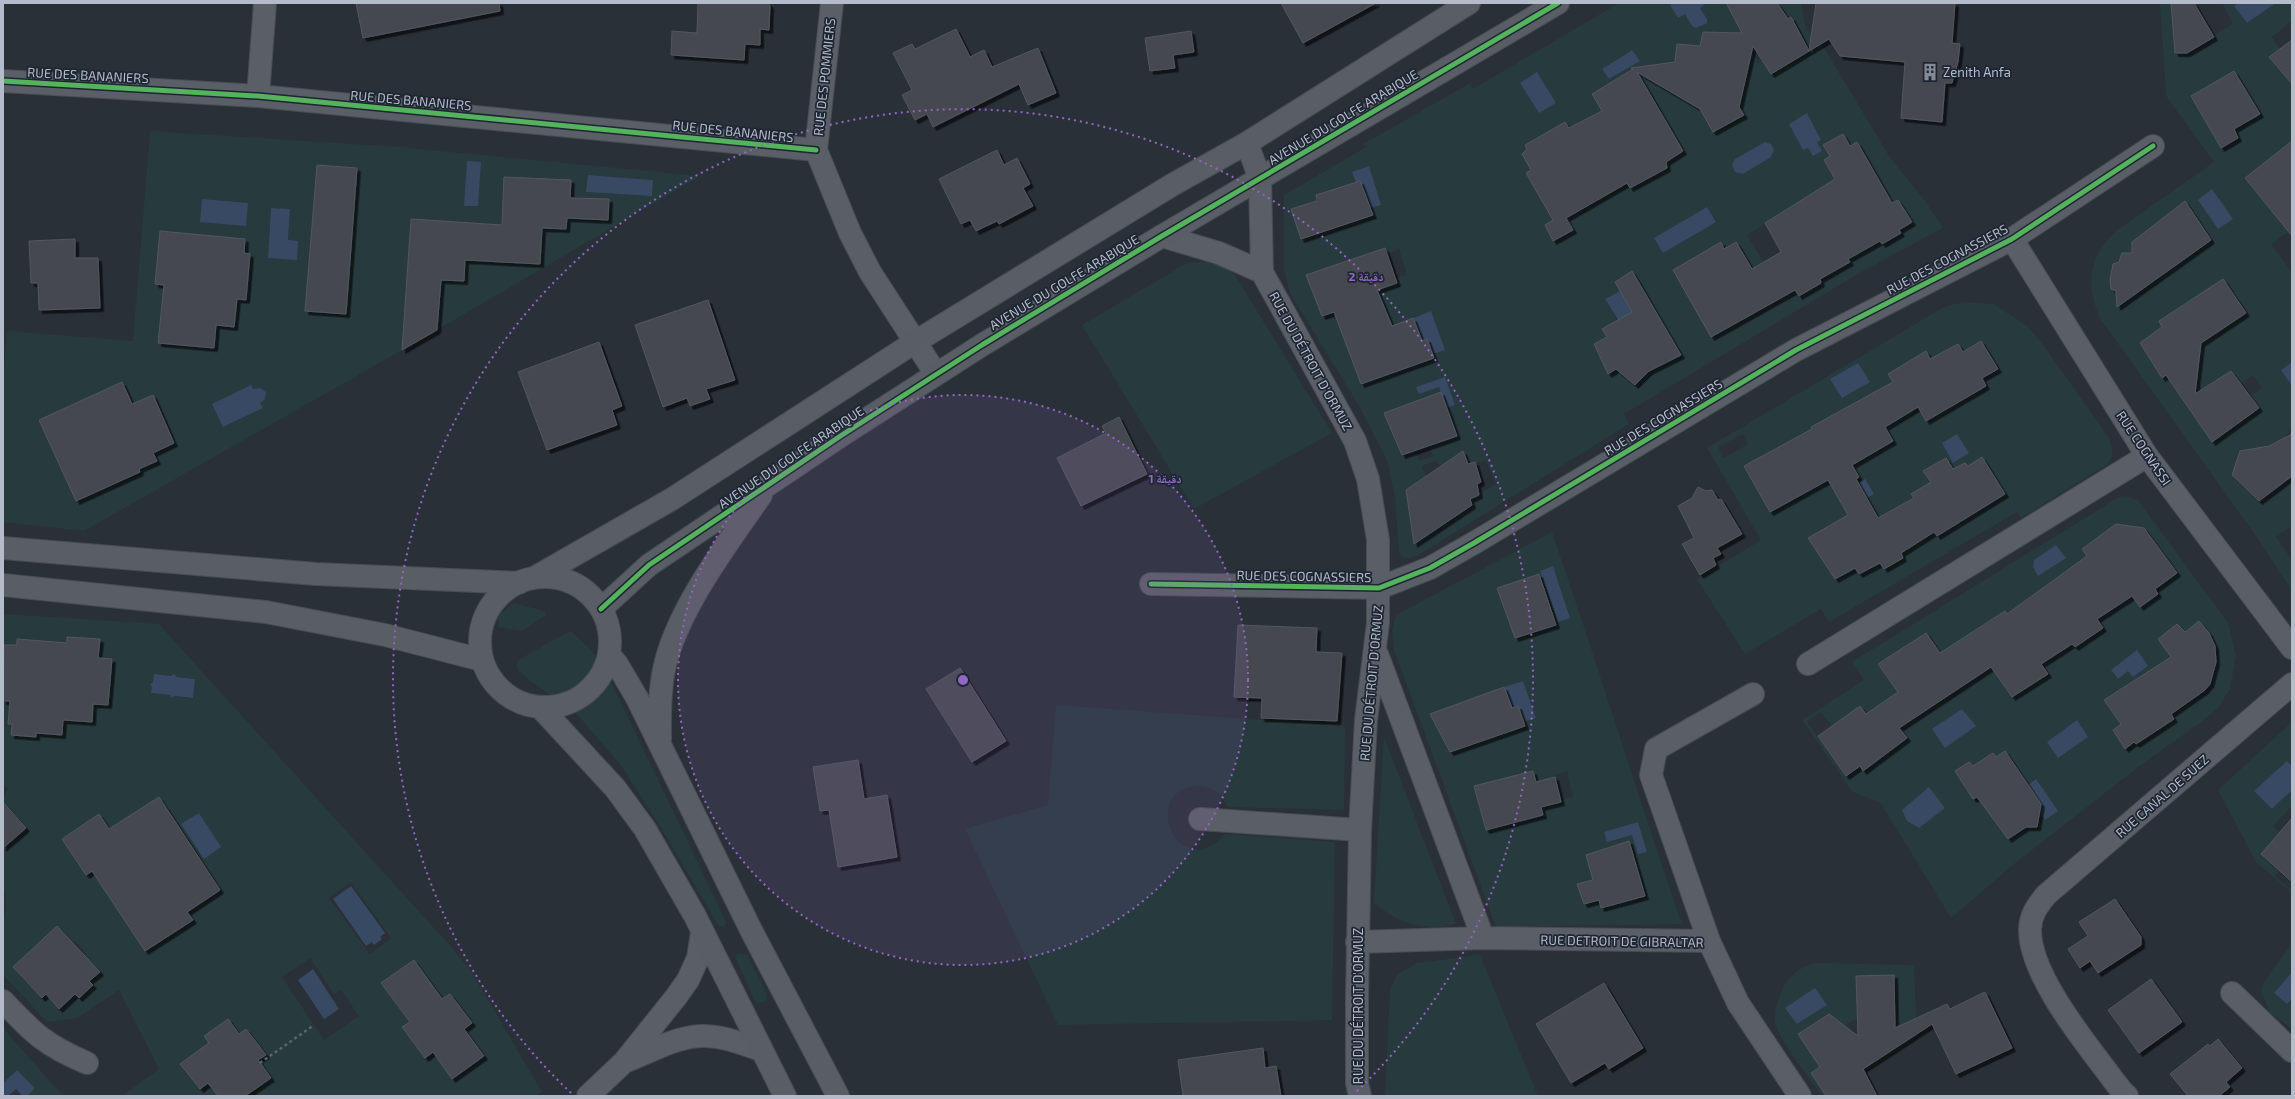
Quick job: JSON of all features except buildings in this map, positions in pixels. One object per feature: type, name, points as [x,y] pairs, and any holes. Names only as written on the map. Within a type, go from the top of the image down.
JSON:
[{"type":"main road","name":"AVENUE DU GOLFE ARABIQUE","points":[[527,580],[672,499],[915,342],[1172,185],[1247,143],[1469,3]]},
{"type":"main road","name":"AVENUE DU GOLFE ARABIQUE","points":[[601,609],[649,565],[768,484],[936,374],[1162,236],[1558,3]]},
{"type":"main road","points":[[1247,143],[1260,179]]},
{"type":"main road","points":[[660,745],[660,703],[664,669],[676,634],[702,583],[768,484]]},
{"type":"main road","points":[[3,548],[316,574],[527,580],[558,579],[580,587],[592,597],[601,609],[608,624],[610,640],[609,655],[604,670],[596,683],[584,694],[571,702],[556,706],[540,707],[524,704],[510,697],[498,688],[482,660],[480,645],[481,630],[486,614],[494,601],[506,591],[527,580]]},
{"type":"main road","points":[[3,585],[266,612],[385,635],[482,660]]},
{"type":"main road","points":[[609,655],[617,664],[637,698],[751,930],[838,1096]]},
{"type":"main road","points":[[540,707],[615,788],[645,829],[692,910],[702,933],[785,1096]]},
{"type":"street","points":[[258,96],[265,3]]},
{"type":"street","name":"RUE DES POMMIERS","points":[[816,150],[832,3]]},
{"type":"street","name":"RUE DES BANANIERS","points":[[3,81],[258,96],[816,150]]},
{"type":"street","name":"RUE DES COGNASSIERS","points":[[1151,584],[1379,588],[1430,568],[1796,350],[2012,239],[2153,146]]},
{"type":"street","points":[[816,150],[832,191],[860,252],[881,290],[936,374]]},
{"type":"street","name":"RUE DU DÉTROIT D'ORMUZ","points":[[1260,179],[1262,272],[1288,322],[1343,418],[1361,456],[1368,478],[1378,540],[1379,588],[1376,651],[1366,720],[1360,830],[1357,942],[1358,1082],[1360,1096]]},
{"type":"street","points":[[1162,236],[1219,253],[1262,272]]},
{"type":"street","name":"RUE COGNASSI","points":[[2012,239],[2147,456],[2292,648]]},
{"type":"street","points":[[1808,664],[2147,456]]},
{"type":"street","points":[[1376,651],[1483,938]]},
{"type":"street","name":"RUE CANAL DE SUEZ","points":[[2127,1096],[2081,1037],[2043,976],[2034,954],[2030,930],[2034,910],[2046,895],[2292,684]]},
{"type":"street","points":[[1709,941],[1651,775],[1653,761],[1656,749],[1753,694]]},
{"type":"street","points":[[1200,819],[1360,830]]},
{"type":"street","points":[[588,1096],[624,1062],[688,980],[698,958],[702,933]]},
{"type":"street","name":"RUE DETROIT DE GIBRALTAR","points":[[1357,942],[1483,938],[1709,941],[1738,1002],[1800,1096]]},
{"type":"street","points":[[2232,994],[2292,1052]]},
{"type":"street","points":[[3,1001],[33,1034],[56,1049],[87,1063]]},
{"type":"street","points":[[624,1062],[677,1041],[701,1036],[741,1043],[761,1050]]},
{"type":"path","points":[[260,1063],[314,1025]]},
{"type":"green space","points":[[1619,3],[1674,3],[1671,6],[1678,18],[1685,14],[1692,26],[1707,19],[1700,8],[1704,5],[1703,3],[1725,3],[1758,63],[1762,60],[1791,17],[1783,22],[1780,8],[1777,3],[1801,3],[1806,30],[1820,41],[1889,156],[1926,202],[1943,228],[1863,271],[1624,414],[1629,424],[1417,556],[1406,558],[1400,554],[1399,551],[1395,498],[1387,460],[1359,406],[1290,293],[1284,269],[1284,195],[1368,146],[1362,145],[1470,83],[1473,89]],"holes":[[[1703,32],[1718,32],[1744,88],[1739,107],[1744,115],[1686,91],[1675,97],[1656,65],[1675,62],[1677,44],[1700,46]],[[1631,50],[1639,61],[1610,79],[1602,69]],[[1635,68],[1666,168],[1630,188],[1607,151],[1597,114],[1602,111],[1592,93]],[[1807,113],[1821,140],[1817,142],[1813,156],[1808,147]],[[1565,122],[1601,179],[1566,218],[1553,241],[1545,226],[1553,220],[1526,173],[1531,170],[1522,154],[1527,149],[1525,145]],[[1843,134],[1850,146],[1857,142],[1893,203],[1898,200],[1912,222],[1899,230],[1901,233],[1883,244],[1880,241],[1865,249],[1845,196],[1824,160],[1830,156],[1823,145]],[[1369,166],[1372,215],[1301,239],[1291,209],[1317,201],[1316,195],[1356,183]],[[1809,195],[1849,262],[1820,279],[1820,283],[1799,296],[1795,290],[1783,295],[1747,235]],[[1720,243],[1732,262],[1674,270]],[[1384,248],[1387,254],[1399,249],[1407,275],[1396,278],[1397,283],[1377,290],[1379,296],[1322,315],[1306,275]],[[1632,272],[1681,355],[1649,371],[1637,385],[1624,376],[1619,368],[1608,374],[1594,345],[1607,337],[1602,329],[1617,320],[1605,299],[1620,291],[1615,281]],[[1431,311],[1444,350],[1433,354],[1434,358],[1361,384],[1346,343]],[[1439,387],[1455,405],[1446,408],[1456,434],[1429,446],[1433,456],[1419,461],[1415,450],[1402,455],[1385,413],[1441,392]],[[1437,460],[1443,474],[1486,460],[1496,484],[1470,499],[1472,506],[1414,543],[1427,479],[1422,466]]]},
{"type":"green space","points":[[2160,3],[2171,3],[2176,53],[2187,53],[2233,24],[2222,3],[2238,3],[2234,6],[2247,23],[2276,3],[2292,3],[2292,21],[2272,37],[2280,49],[2269,57],[2292,84],[2292,141],[2245,178],[2274,214],[2292,201],[2292,229],[2271,244],[2292,273],[2292,362],[2281,370],[2292,386],[2292,428],[2283,440],[2260,448],[2233,471],[2233,477],[2244,481],[2242,487],[2252,488],[2249,492],[2259,501],[2292,476],[2292,526],[2276,537],[2292,560],[2292,591],[2254,533],[2101,320],[2096,307],[2091,284],[2092,273],[2094,262],[2106,241],[2116,231],[2214,162],[2166,96]],"holes":[[[2234,71],[2259,114],[2234,129],[2238,138],[2221,147],[2191,96]],[[2185,201],[2211,240],[2117,307],[2116,291],[2110,280],[2113,264],[2119,262],[2122,253],[2132,253],[2132,242]],[[2231,371],[2240,384],[2253,375],[2262,388],[2250,396],[2259,408],[2212,442],[2184,402]]]},
{"type":"green space","points":[[150,131],[399,147],[700,176],[437,330],[440,279],[464,281],[467,223],[411,219],[402,350],[84,531],[3,522],[3,381],[7,331],[133,341]],"holes":[[[317,165],[357,168],[350,261],[340,286],[348,287],[346,314],[305,311]],[[588,175],[653,180],[652,195],[587,192]],[[505,177],[570,180],[570,198],[608,199],[607,220],[567,218],[566,229],[542,228],[500,262]],[[271,208],[290,209],[288,240]],[[160,231],[245,239],[234,327],[216,325],[214,348],[158,343],[164,285],[155,284]],[[122,382],[132,404],[153,395],[174,443],[153,453],[157,461],[139,469],[141,474],[126,481],[123,473],[106,481],[109,487],[76,501],[39,420]]]},
{"type":"green space","points":[[1205,262],[1222,265],[1235,275],[1332,433],[1194,509],[1082,325],[1187,263]]},
{"type":"green space","points":[[1963,302],[1994,304],[2028,327],[2041,342],[2109,438],[2112,451],[2108,464],[2021,518],[2017,512],[1829,622],[1821,609],[1745,654],[1697,579],[1761,540],[1707,448],[1944,307]],"holes":[[[1981,341],[1998,369],[1982,378],[1986,386],[1970,396],[1967,393],[1951,403],[1953,406],[1927,421],[1912,396],[1904,400],[1888,374],[1926,351],[1931,360],[1958,344],[1963,352]],[[1885,427],[1893,441],[1852,465],[1859,477],[1834,492],[1813,455]],[[1743,434],[1748,444],[1724,458],[1718,447]],[[1783,445],[1822,483],[1770,512],[1744,466]],[[1946,458],[1953,469],[1965,463],[1968,466],[1982,458],[2004,494],[1937,536],[1912,494],[1931,482],[1924,471]],[[1871,506],[1878,518],[1896,508],[1917,543],[1901,553],[1903,558],[1884,569],[1880,563],[1859,574],[1855,568],[1835,579],[1809,538],[1852,512]]]},
{"type":"green space","points":[[2125,496],[2138,500],[2228,623],[2236,656],[2230,689],[2218,708],[2200,723],[2137,768],[2014,864],[1951,918],[1882,805],[1875,800],[1856,794],[1852,791],[1802,720],[1864,680],[1852,662],[2119,497]],"holes":[[[2116,524],[2134,526],[2139,533],[2145,529],[2177,573],[2155,589],[2158,594],[2140,606],[2132,597],[2128,599],[2082,549]],[[2071,568],[2104,615],[2075,647],[2072,644]],[[2005,611],[2048,675],[2011,697],[1969,635]],[[2199,621],[2211,640],[2215,650],[2216,659],[2212,677],[2198,695],[2158,639],[2177,624],[2185,632]],[[1926,633],[1963,686],[1915,717],[1878,664]],[[2144,674],[2174,719],[2159,729],[2156,725],[2152,733],[2125,748],[2113,730],[2121,724],[2105,700]],[[1821,712],[1832,726],[1866,714],[1906,738],[1863,771],[1860,766],[1846,776],[1807,722]],[[2005,751],[2028,785],[2036,779],[2045,820],[2040,813],[2037,827],[2026,827],[2008,839],[1986,809],[1982,793],[1973,799],[1955,771],[1969,762],[1973,766],[1993,753],[1996,757]],[[1945,807],[1916,825],[1906,818],[1905,814]]]},
{"type":"green space","points":[[1552,532],[1682,924],[1496,927],[1394,650],[1392,631],[1396,615]],"holes":[[[1553,567],[1570,617],[1558,622],[1540,571]],[[1538,574],[1556,625],[1515,638],[1497,588]],[[1523,681],[1536,718],[1524,722],[1525,726],[1450,752],[1430,714]],[[1533,771],[1536,782],[1555,777],[1561,802],[1541,807],[1543,815],[1486,830],[1474,786]],[[1567,771],[1573,797],[1563,799],[1555,775]],[[1629,841],[1645,896],[1601,908],[1599,900],[1584,904],[1577,884],[1593,880],[1586,855]]]},
{"type":"green space","points":[[514,603],[544,611],[546,615],[522,631],[498,627],[499,614]]},
{"type":"green space","points":[[3,614],[159,624],[453,949],[471,971],[542,1092],[536,1096],[256,1096],[252,1091],[258,1060],[266,1055],[246,1029],[239,1034],[227,1019],[204,1036],[209,1043],[180,1064],[199,1089],[212,1080],[210,1086],[218,1096],[122,1096],[159,1069],[119,990],[77,1018],[47,1022],[3,975],[3,918],[6,910],[5,891],[3,890],[3,848],[23,825],[13,813],[3,821],[3,797],[8,789],[3,785],[3,701],[10,701],[11,735],[36,737],[37,726],[39,733],[61,735],[63,720],[92,722],[99,639],[67,637],[67,643],[17,639],[17,645],[4,645],[3,660]],"holes":[[[154,674],[195,679],[193,698],[175,696],[171,698],[170,695],[152,693],[150,683],[153,682]],[[159,797],[220,890],[201,902],[184,906],[192,920],[145,951],[92,871],[86,875],[62,839],[99,815],[120,846]],[[351,882],[391,938],[370,954],[329,898]],[[57,926],[73,943],[75,941],[87,954],[85,956],[99,972],[89,981],[93,985],[79,998],[75,994],[59,1009],[46,994],[42,998],[13,967]],[[310,958],[334,994],[341,990],[359,1016],[324,1040],[282,977]],[[414,960],[442,999],[450,994],[472,1023],[464,1029],[484,1056],[452,1079],[433,1052],[425,1058],[402,1028],[410,1022],[381,983]]]},
{"type":"green space","points":[[568,632],[572,632],[592,651],[612,684],[724,917],[726,924],[723,927],[718,925],[669,841],[621,765],[575,712],[530,681],[519,671],[516,665],[518,660]]},
{"type":"green space","points":[[1056,705],[1345,726],[1344,810],[1228,807],[1220,795],[1213,789],[1198,786],[1180,791],[1170,802],[1168,816],[1171,831],[1180,842],[1193,849],[1208,847],[1225,834],[1335,842],[1332,1020],[1058,1025],[965,829],[1048,805]]},
{"type":"green space","points":[[2292,722],[2292,766],[2287,761],[2272,809],[2292,790],[2292,806],[2273,826],[2279,832],[2261,854],[2279,870],[2275,876],[2292,891],[2292,893],[2256,862],[2218,790]]},
{"type":"green space","points":[[1384,737],[1456,924],[1433,927],[1412,924],[1393,917],[1374,903]]},
{"type":"green space","points":[[2292,943],[2292,972],[2274,993],[2287,1004],[2292,998],[2292,1029],[2269,1012],[2261,990],[2265,980]]},
{"type":"green space","points":[[739,953],[747,955],[766,993],[767,1001],[758,1003],[754,999],[736,959],[736,955]]},
{"type":"green space","points":[[1480,955],[1538,1096],[1385,1096],[1390,989],[1397,975],[1417,963]]},
{"type":"green space","points":[[1810,964],[1914,965],[1917,1037],[1828,1096],[1822,1096],[1795,1059],[1781,1037],[1775,1021],[1777,1003],[1784,986],[1793,974]],"holes":[[[1856,976],[1894,976],[1895,1033],[1913,1036],[1825,1095],[1820,1067],[1798,1033],[1828,1014],[1844,1026],[1857,1018]]]},
{"type":"green space","points":[[3,1028],[63,1096],[27,1096],[35,1088],[17,1070],[3,1083]]},
{"type":"water","points":[[1674,3],[1703,3],[1704,5],[1700,8],[1707,19],[1707,23],[1696,28],[1692,26],[1685,14],[1678,18],[1670,5]]},
{"type":"water","points":[[2238,3],[2276,3],[2247,23],[2234,6]]},
{"type":"water","points":[[1632,50],[1640,61],[1609,79],[1602,69]]},
{"type":"water","points":[[1537,72],[1556,103],[1539,113],[1520,83]]},
{"type":"water","points":[[1807,113],[1821,140],[1817,142],[1822,151],[1813,156],[1808,148],[1803,150],[1789,124]]},
{"type":"water","points":[[1765,142],[1771,144],[1774,150],[1771,157],[1743,174],[1735,172],[1732,164],[1735,159]]},
{"type":"water","points":[[467,161],[481,162],[478,206],[464,206]]},
{"type":"water","points":[[1369,166],[1381,205],[1370,208],[1360,182],[1356,183],[1352,172]]},
{"type":"water","points":[[588,175],[653,180],[652,196],[586,192]]},
{"type":"water","points":[[2212,189],[2233,219],[2218,229],[2198,200]]},
{"type":"water","points":[[202,199],[248,203],[246,226],[200,222]]},
{"type":"water","points":[[1707,207],[1716,222],[1663,253],[1654,238]]},
{"type":"water","points":[[271,208],[290,209],[288,240],[298,241],[297,260],[268,258]]},
{"type":"water","points":[[1620,291],[1636,318],[1622,326],[1605,299]]},
{"type":"water","points":[[1431,311],[1445,350],[1433,354],[1427,339],[1422,341],[1413,318]]},
{"type":"water","points":[[2292,362],[2292,386],[2281,370]]},
{"type":"water","points":[[1858,363],[1870,382],[1842,398],[1830,379]]},
{"type":"water","points":[[1445,377],[1455,405],[1446,408],[1439,387],[1419,394],[1416,387]]},
{"type":"water","points":[[251,385],[253,389],[260,388],[266,392],[265,399],[260,403],[263,408],[223,427],[212,404]]},
{"type":"water","points":[[1957,434],[1969,453],[1953,463],[1942,443]]},
{"type":"water","points":[[1865,479],[1874,494],[1847,509],[1838,495]]},
{"type":"water","points":[[2056,545],[2066,558],[2038,576],[2033,567],[2034,560]]},
{"type":"water","points":[[1553,566],[1570,618],[1558,622],[1540,571]]},
{"type":"water","points":[[2137,650],[2148,666],[2133,677],[2128,671],[2118,679],[2111,670]]},
{"type":"water","points":[[154,674],[171,676],[174,674],[177,677],[195,679],[193,698],[175,696],[171,698],[170,695],[151,693],[152,687],[150,684],[153,682]]},
{"type":"water","points":[[1523,681],[1536,718],[1524,722],[1518,706],[1512,708],[1504,687]]},
{"type":"water","points":[[1962,709],[1976,726],[1945,748],[1932,729]]},
{"type":"water","points":[[2077,720],[2088,737],[2058,758],[2047,742]]},
{"type":"water","points":[[2287,761],[2292,766],[2292,790],[2272,809],[2254,791]]},
{"type":"water","points":[[2036,779],[2058,811],[2045,820],[2040,813],[2041,804],[2028,785]]},
{"type":"water","points":[[1929,787],[1945,808],[1919,828],[1907,821],[1902,810]]},
{"type":"water","points":[[199,813],[221,847],[204,859],[181,824]]},
{"type":"water","points":[[1638,822],[1647,852],[1638,854],[1632,835],[1607,842],[1604,832]]},
{"type":"water","points":[[351,886],[385,933],[380,937],[382,939],[374,945],[372,942],[366,946],[333,899]]},
{"type":"water","points":[[313,969],[339,1009],[324,1019],[298,980]]},
{"type":"water","points":[[2292,972],[2292,998],[2287,1004],[2274,993]]},
{"type":"water","points":[[1815,988],[1827,1005],[1797,1024],[1785,1008]]},
{"type":"water","points":[[17,1070],[35,1088],[27,1096],[22,1096],[16,1089],[8,1096],[3,1096],[3,1083]]},
{"type":"cycle path","points":[[601,609],[649,565],[842,435],[982,345],[1162,236],[1558,3]]},
{"type":"cycle path","points":[[3,81],[258,96],[816,150]]},
{"type":"cycle path","points":[[1151,584],[1379,588],[1430,568],[1796,350],[2012,239],[2153,146]]},
{"type":"place","name":"Zenith Anfa","points":[[1930,72]]}]
